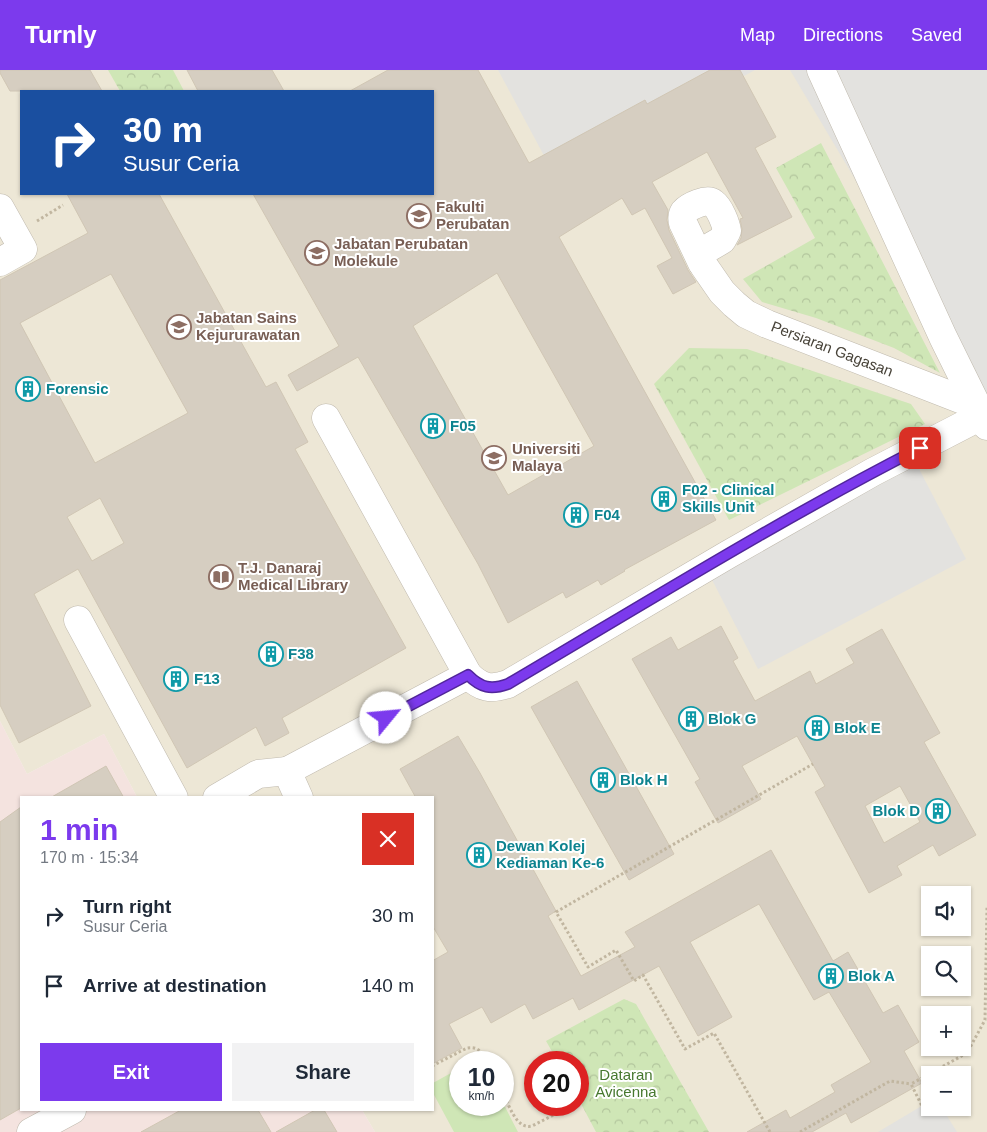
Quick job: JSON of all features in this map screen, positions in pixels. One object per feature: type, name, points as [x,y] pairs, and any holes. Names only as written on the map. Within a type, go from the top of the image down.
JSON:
[{"type":"lane","points":[[326,418],[468,675],[476,683],[490,688],[508,684],[873,472],[983,416],[942,337],[821,70]]},
{"type":"lane","points":[[0,208],[23,249],[0,262]]},
{"type":"lane","name":"Persiaran Gagasan","points":[[701,261],[722,292],[746,314],[983,416]]},
{"type":"lane","points":[[78,620],[173,796]]},
{"type":"lane","points":[[220,796],[258,774],[287,771],[468,675]]},
{"type":"lane","points":[[287,771],[298,796]]},
{"type":"lane","points":[[31,1132],[70,1111]]},
{"type":"path","points":[[15,234],[64,205]]},
{"type":"path","points":[[770,1132],[714,1033],[685,1049],[643,975],[634,981],[616,950],[588,967],[556,912],[813,764]]},
{"type":"path","points":[[800,1132],[890,1081],[911,1084],[967,1053],[984,1020],[987,907]]},
{"type":"path","points":[[461,1051],[473,1047],[479,1051]]},
{"type":"path","points":[[434,1065],[449,1057]]},
{"type":"path","points":[[911,1084],[921,1104]]},
{"type":"path","points":[[514,1114],[522,1126],[527,1127],[552,1116]]},
{"type":"shaded area","name":"Universiti Malaya","points":[[0,70],[987,70],[987,1132],[375,1132],[363,1111],[434,1111],[434,796],[136,796],[104,734],[27,774],[0,721]]},
{"type":"shaded area","points":[[498,70],[755,70],[556,178]]},
{"type":"shaded area","points":[[790,70],[987,70],[987,401]]},
{"type":"shaded area","points":[[917,465],[966,559],[758,669],[709,574]]},
{"type":"shaded area","points":[[0,721],[27,774],[104,734],[136,796],[20,796],[20,1111],[363,1111],[375,1132],[0,1132]]},
{"type":"shaded area","points":[[921,1106],[921,1116],[947,1116],[957,1132],[878,1132]]},
{"type":"green space","points":[[108,70],[173,70],[183,90],[119,90]]},
{"type":"green space","points":[[821,143],[940,373],[894,348],[816,318],[762,302],[743,279],[815,238],[776,168]]},
{"type":"green space","points":[[689,348],[747,349],[911,404],[925,424],[729,520],[654,384]]},
{"type":"green space","name":"Dataran Avicenna","points":[[624,999],[636,1004],[709,1132],[596,1132],[588,1116],[589,1051],[552,1051],[546,1041]]},
{"type":"green space","points":[[449,1074],[449,1116],[510,1116],[518,1132],[454,1132],[434,1095],[434,1082]]},
{"type":"building","points":[[0,70],[90,70],[101,90],[10,91]]},
{"type":"building","points":[[187,70],[272,70],[283,90],[197,90]]},
{"type":"building","points":[[388,70],[478,70],[529,163],[645,100],[647,104],[710,70],[740,70],[776,137],[755,148],[792,217],[737,245],[741,238],[740,219],[743,218],[707,152],[652,182],[668,210],[669,230],[688,270],[696,282],[673,294],[657,266],[672,258],[645,208],[632,215],[622,198],[559,237],[716,520],[624,570],[601,585],[598,580],[566,598],[563,592],[508,623],[478,564],[358,357],[297,391],[288,375],[339,346],[254,195],[434,195],[434,90],[352,90]],"holes":[[[497,273],[594,446],[508,495],[413,326]]]},
{"type":"building","points":[[68,195],[160,195],[266,387],[276,382],[308,442],[295,449],[406,648],[282,718],[289,733],[265,746],[256,727],[187,768],[78,569],[34,594],[91,706],[19,743],[0,705],[0,280],[88,233]],"holes":[[[111,274],[188,413],[95,463],[20,323]],[[100,498],[124,543],[92,561],[67,517]]]},
{"type":"building","points":[[721,626],[738,658],[733,661],[755,701],[810,671],[816,684],[854,663],[846,649],[882,629],[940,733],[924,742],[976,835],[939,856],[933,845],[897,866],[902,875],[869,893],[815,792],[825,786],[797,736],[742,766],[761,799],[718,823],[695,782],[700,779],[632,659],[671,637],[678,650]],"holes":[[[900,786],[920,822],[884,843],[865,806]]]},
{"type":"building","name":"Blok H","points":[[577,681],[674,854],[629,880],[531,707]]},
{"type":"building","points":[[458,736],[556,911],[548,916],[581,976],[635,947],[625,932],[771,850],[833,961],[848,952],[883,1013],[898,1005],[919,1042],[904,1051],[921,1084],[851,1123],[846,1113],[812,1132],[747,1132],[786,1110],[790,1118],[835,1092],[831,1085],[871,1062],[829,992],[814,1000],[759,904],[690,942],[732,1017],[698,1036],[659,966],[579,1010],[573,998],[533,1019],[525,1004],[491,1023],[482,1007],[449,1024],[462,1048],[456,1051],[449,1051],[449,1055],[434,1063],[434,960],[448,952],[434,928],[434,796],[415,796],[400,769]]},
{"type":"building","points":[[106,766],[123,796],[54,796]]},
{"type":"building","points":[[20,808],[20,1109],[0,1120],[0,822]]},
{"type":"building","points":[[179,1111],[259,1111],[271,1132],[141,1132]]},
{"type":"building","points":[[313,1111],[325,1111],[337,1132],[276,1132]]},
{"type":"place","name":"Fakulti Perubatan","points":[[419,216]]},
{"type":"place","name":"Jabatan Perubatan Molekule","points":[[317,253]]},
{"type":"place","name":"Jabatan Sains Kejururawatan","points":[[179,327]]},
{"type":"place","name":"Forensic","points":[[28,389]]},
{"type":"place","name":"F05","points":[[433,426]]},
{"type":"place","name":"Universiti Malaya","points":[[494,458]]},
{"type":"place","name":"F02 - Clinical Skills Unit","points":[[664,499]]},
{"type":"place","name":"F04","points":[[576,515]]},
{"type":"place","name":"T.J. Danaraj Medical Library","points":[[221,577]]},
{"type":"place","name":"F38","points":[[271,654]]},
{"type":"place","name":"F13","points":[[176,679]]},
{"type":"place","name":"Blok G","points":[[691,719]]},
{"type":"place","name":"Blok E","points":[[817,728]]},
{"type":"place","name":"Blok H","points":[[603,780]]},
{"type":"place","name":"Blok D","points":[[938,811]]},
{"type":"place","name":"Dewan Kolej Kediaman Ke-6","points":[[479,855]]},
{"type":"place","name":"Blok A","points":[[831,976]]},
{"type":"route","points":[[386,718],[468,675],[476,683],[490,688],[508,684],[729,554],[873,472],[920,448]]}]
